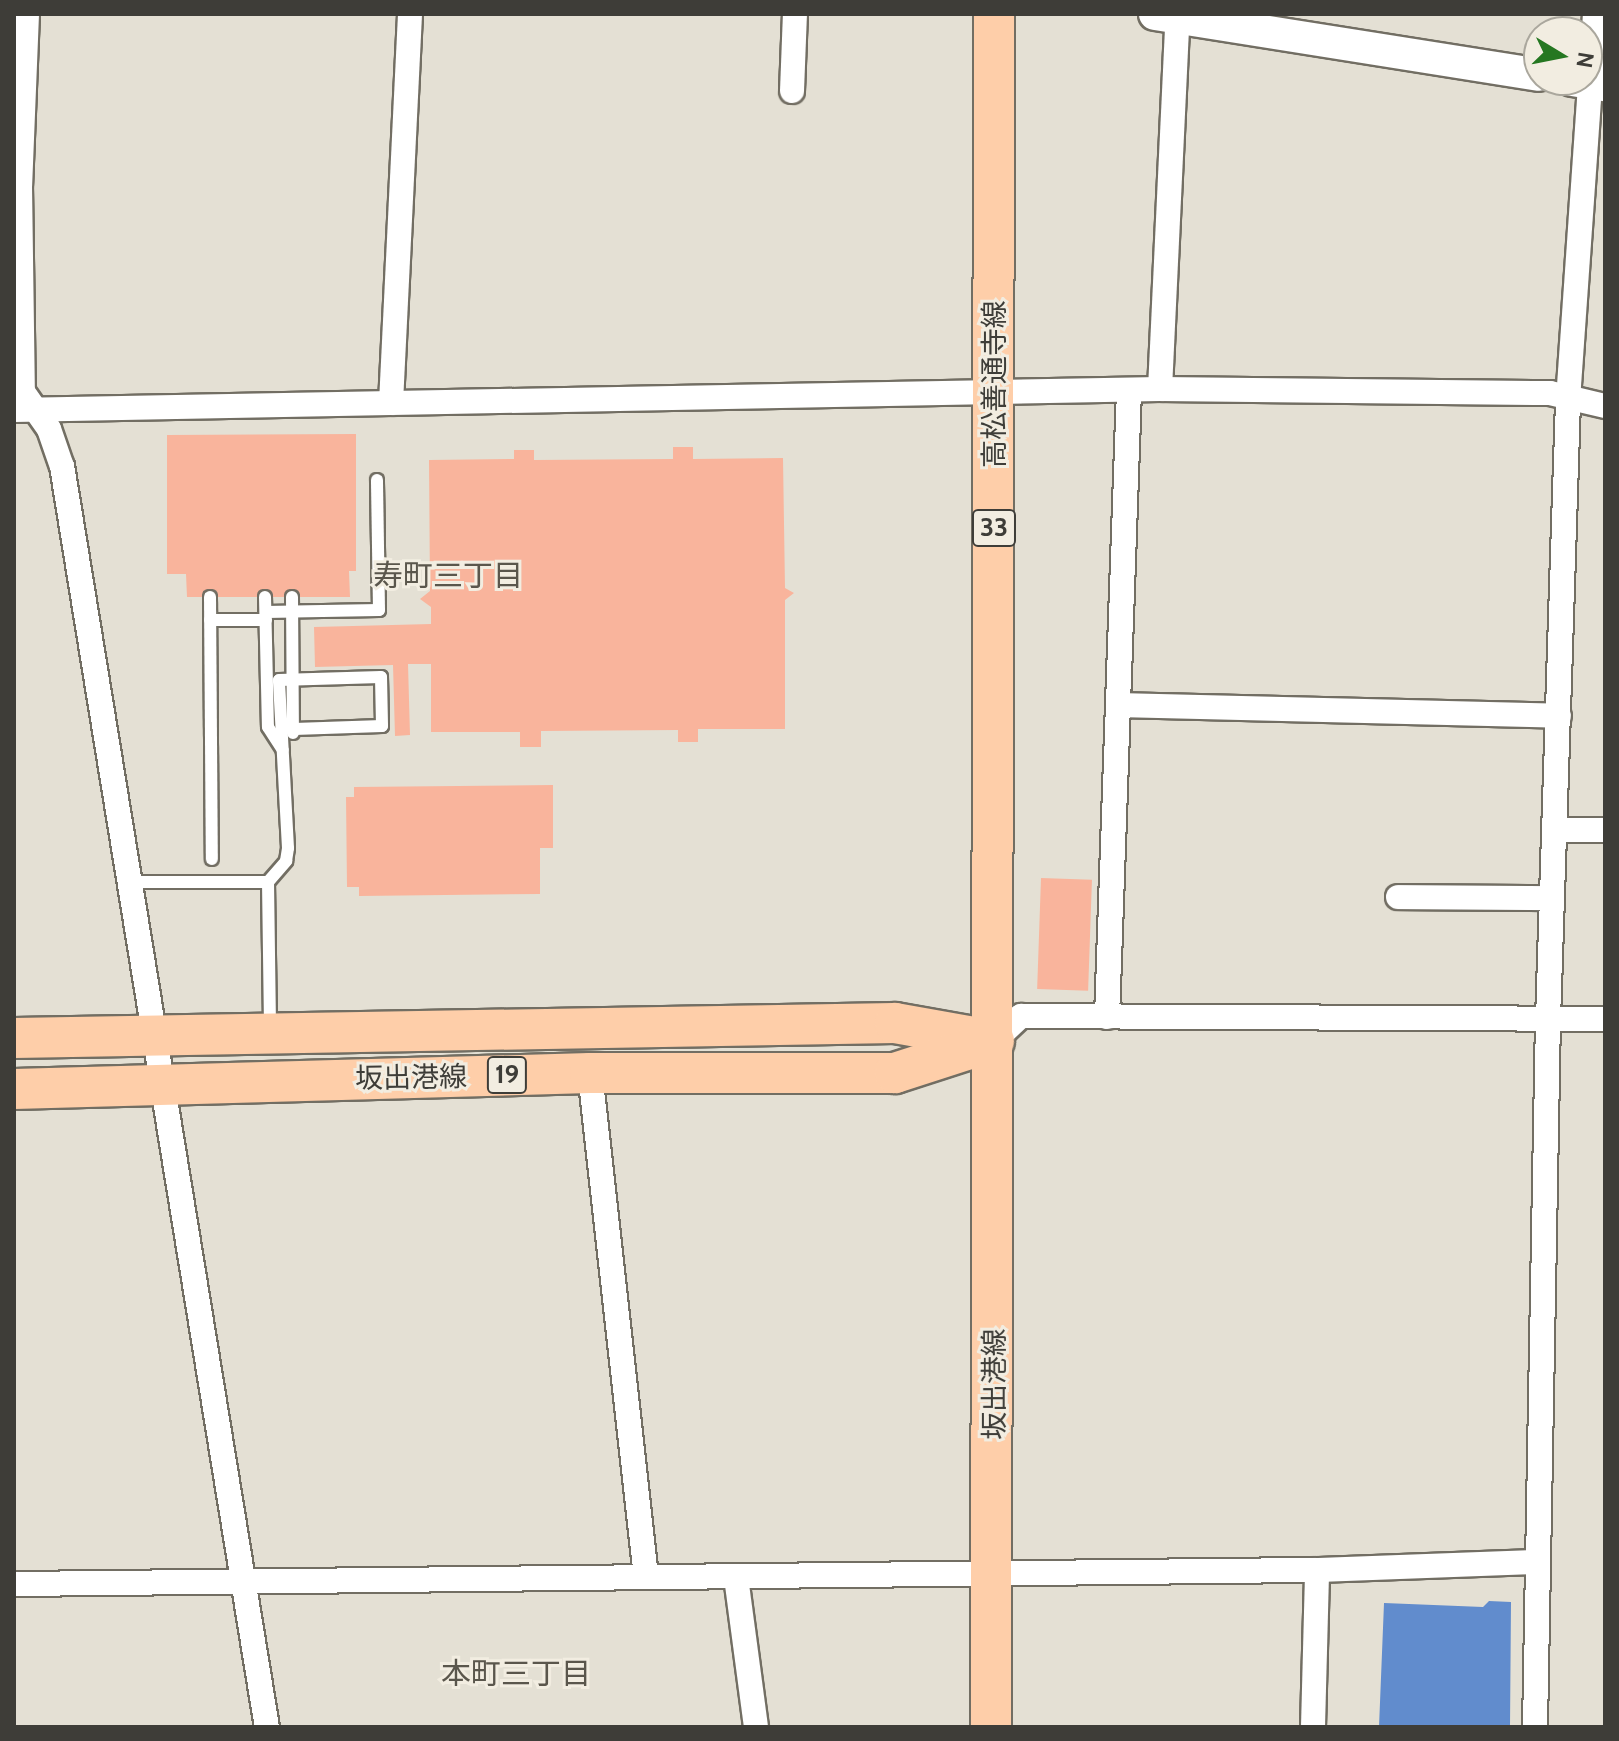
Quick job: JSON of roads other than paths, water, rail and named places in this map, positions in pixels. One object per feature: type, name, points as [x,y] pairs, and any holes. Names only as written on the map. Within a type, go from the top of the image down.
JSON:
[{"type":"main road","name":"高松善通寺線","points":[[994,14],[994,1041]]},
{"type":"main road","name":"坂出港線","points":[[14,1038],[895,1023],[994,1041]]},
{"type":"main road","name":"坂出港線","points":[[14,1089],[590,1073],[895,1073],[994,1041]]},
{"type":"main road","name":"坂出港線","points":[[991,1727],[994,1041]]},
{"type":"street","points":[[27,14],[20,186],[25,410],[49,429],[62,466],[267,1727]]},
{"type":"street","points":[[391,403],[410,14]]},
{"type":"street","points":[[792,91],[795,14]]},
{"type":"street","points":[[1160,389],[1171,15],[1523,72]]},
{"type":"street","points":[[1535,1727],[1548,1020],[1568,400],[1588,96]]},
{"type":"street","points":[[25,410],[1160,389],[1550,393],[1568,400],[1605,406]]},
{"type":"street","points":[[1107,1017],[1129,391]]},
{"type":"street","points":[[1119,705],[1559,716]]},
{"type":"street","points":[[1555,830],[1605,830]]},
{"type":"street","points":[[1398,897],[1552,898]]},
{"type":"street","points":[[994,1041],[1021,1016],[1605,1019]]},
{"type":"street","points":[[590,1073],[646,1577]]},
{"type":"street","points":[[14,1584],[1317,1570],[1536,1562]]},
{"type":"street","points":[[1313,1727],[1317,1570]]},
{"type":"street","points":[[736,1577],[756,1727]]},
{"type":"lane","points":[[210,620],[291,612],[379,610],[377,480]]},
{"type":"lane","points":[[210,597],[212,859]]},
{"type":"lane","points":[[265,597],[268,727],[287,756]]},
{"type":"lane","points":[[287,756],[294,729],[292,597]]},
{"type":"lane","points":[[270,1034],[268,882],[286,861],[288,848],[287,756],[279,680],[381,677],[382,726],[294,729]]},
{"type":"lane","points":[[128,882],[268,882]]},
{"type":"water","points":[[1489,1601],[1511,1602],[1510,1727],[1379,1727],[1384,1603],[1483,1607]]},
{"type":"district","name":"寿町三丁目","points":[[448,576]]},
{"type":"district","name":"本町三丁目","points":[[516,1674]]}]
